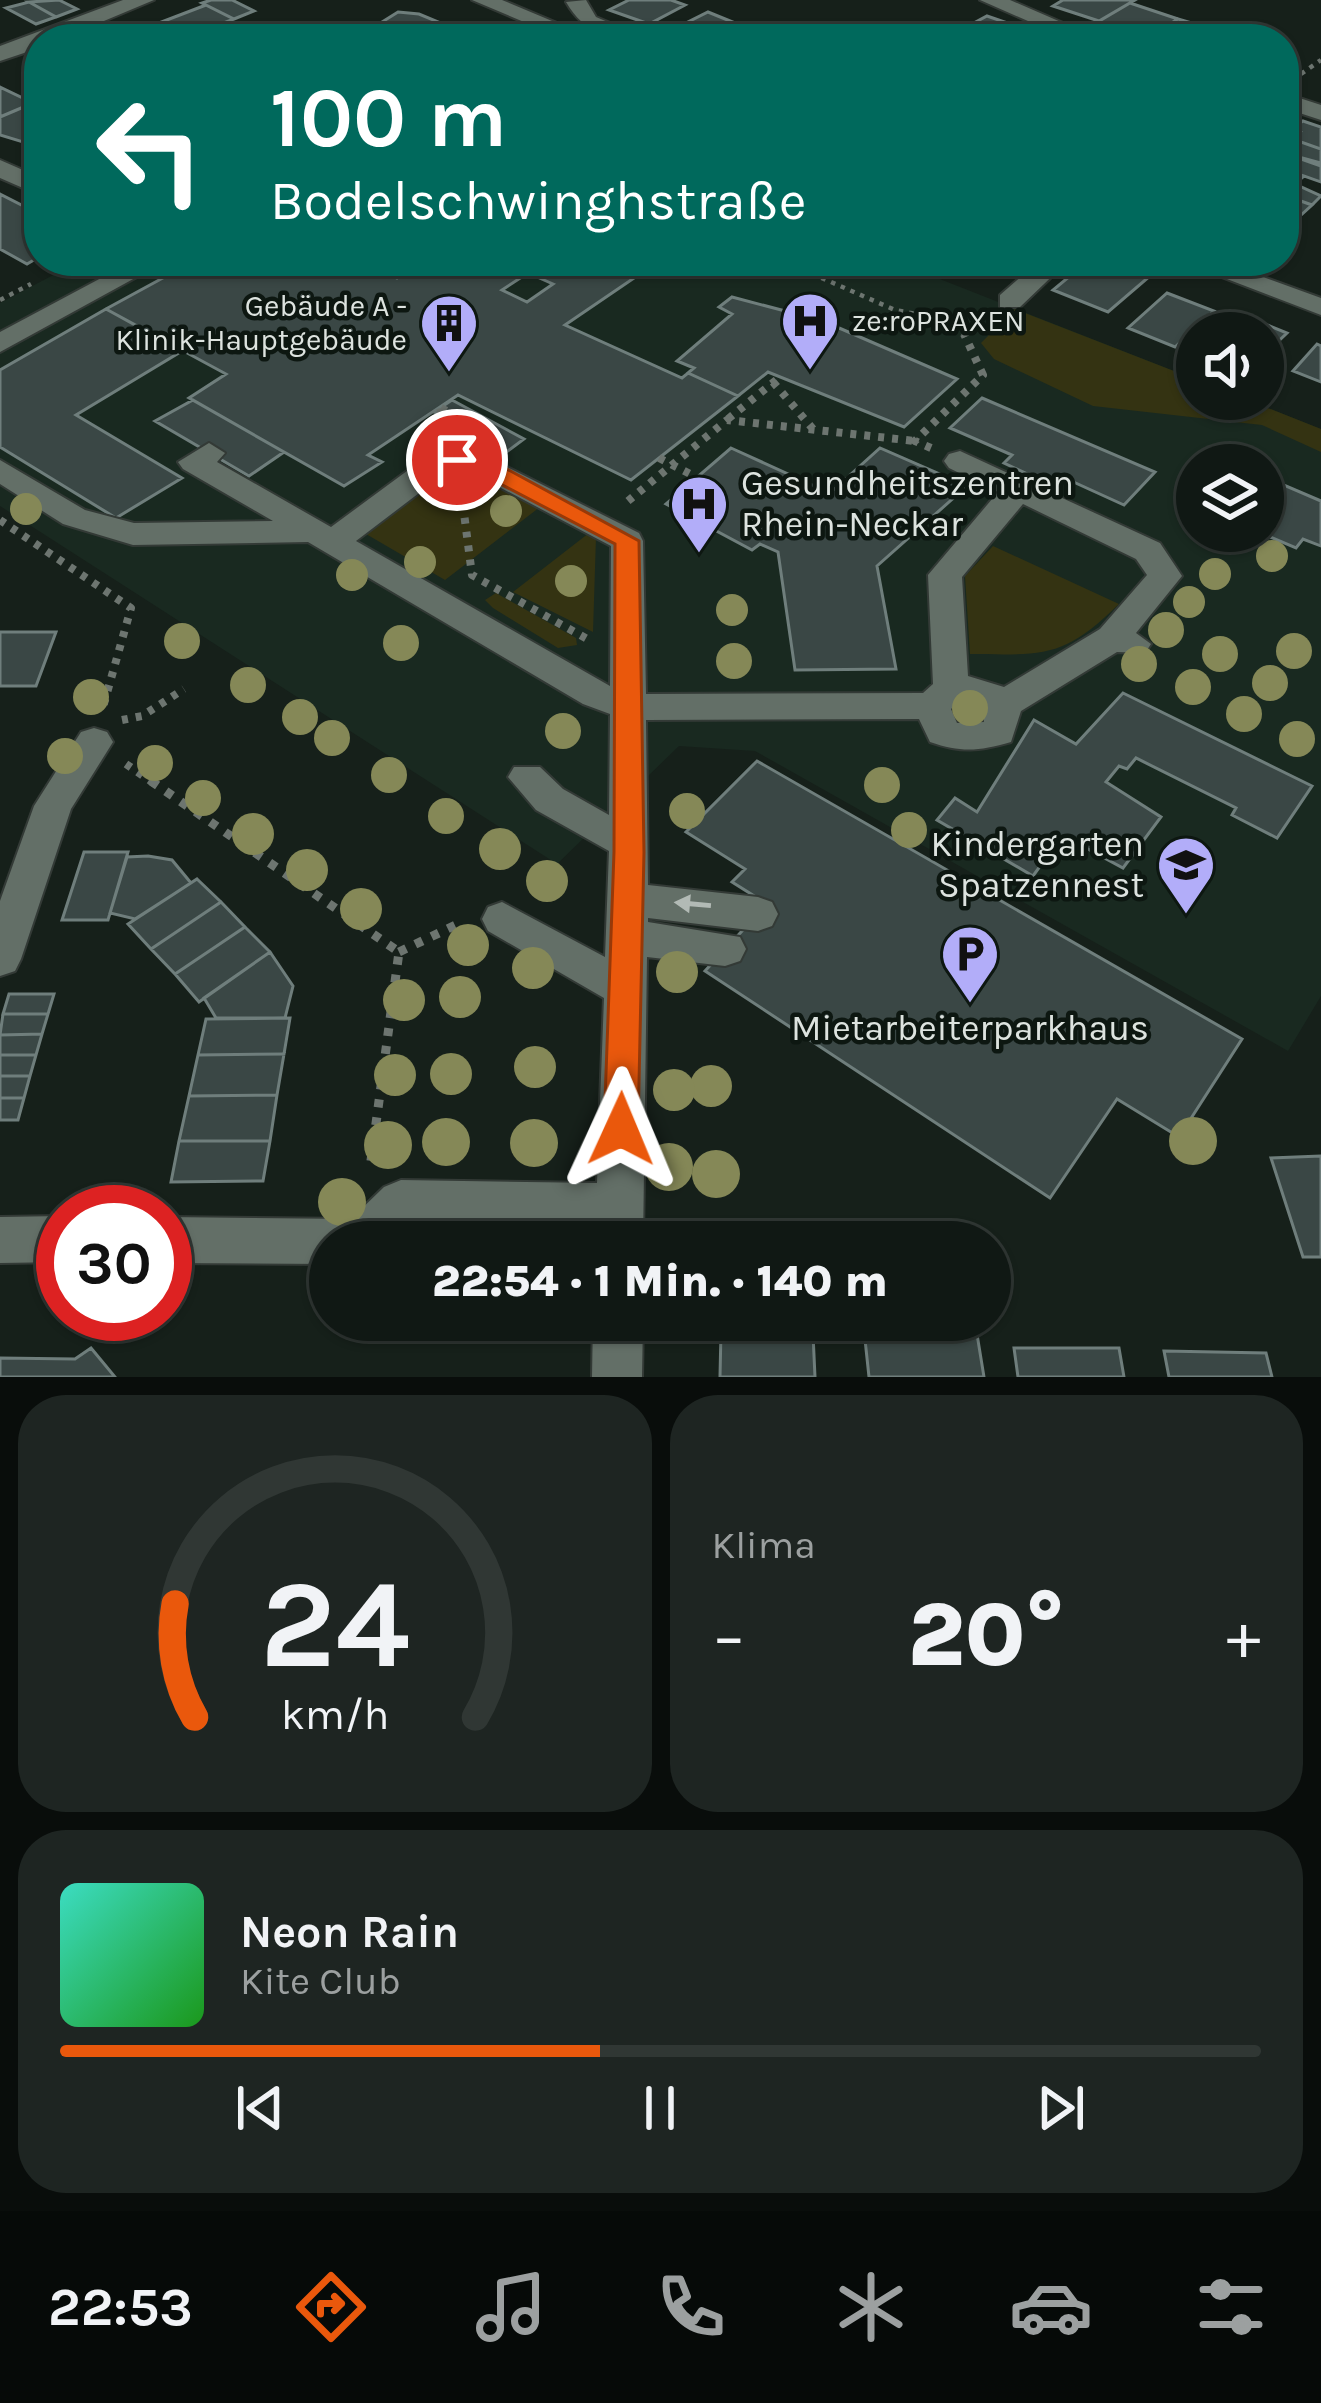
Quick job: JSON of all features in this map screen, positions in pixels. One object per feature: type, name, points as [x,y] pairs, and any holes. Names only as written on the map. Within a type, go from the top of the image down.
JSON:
[{"type":"street","points":[[80,24],[143,0]]},
{"type":"street","points":[[483,0],[543,24]]},
{"type":"street","points":[[991,0],[1051,24]]},
{"type":"street","points":[[536,21],[579,1],[588,21],[596,24]]},
{"type":"street","points":[[0,343],[125,276]]},
{"type":"street","points":[[1010,301],[1038,276]]},
{"type":"street","points":[[1233,276],[1321,308]]},
{"type":"street","points":[[209,453],[194,462],[596,695],[629,706],[941,698]]},
{"type":"street","points":[[0,470],[74,517],[133,534],[323,536],[441,461],[475,461],[627,541],[629,844],[619,1221]]},
{"type":"street","points":[[960,461],[1148,550],[1174,580],[1123,641],[1001,706],[1005,715],[998,732],[966,740],[944,731],[945,575],[1018,489]]},
{"type":"street","points":[[0,959],[53,806],[96,734]]},
{"type":"street","points":[[594,820],[629,844]]},
{"type":"street","points":[[627,918],[758,914]]},
{"type":"street","points":[[486,918],[625,988]]},
{"type":"street","points":[[627,918],[725,950]]},
{"type":"street","points":[[382,1221],[401,1202],[476,1201],[606,1221]]},
{"type":"street","points":[[0,1240],[36,1239]]},
{"type":"street","points":[[192,1240],[309,1241]]},
{"type":"street","points":[[617,1377],[618,1341]]},
{"type":"path","points":[[818,276],[896,310],[958,322],[991,300],[1010,301]]},
{"type":"path","points":[[915,441],[983,375],[958,322]]},
{"type":"path","points":[[599,525],[777,380],[814,430]]},
{"type":"path","points":[[727,420],[915,441],[960,461]]},
{"type":"path","points":[[659,458],[696,477]]},
{"type":"path","points":[[457,460],[472,575],[628,662]]},
{"type":"path","points":[[0,520],[130,608],[96,734]]},
{"type":"path","points":[[96,734],[142,716],[184,689]]},
{"type":"path","points":[[96,734],[399,952]]},
{"type":"path","points":[[399,952],[486,918]]},
{"type":"path","points":[[364,1221],[399,952]]},
{"type":"shaded area","name":"Gesundheitszentren Rhein-Neckar","points":[[51,276],[932,276],[1176,372],[1176,420],[1284,420],[1284,414],[1321,429],[1321,996],[1288,1051],[755,751],[679,746],[557,864],[0,506],[0,303]]},
{"type":"shaded area","points":[[1015,309],[1176,372],[1176,415],[1093,406],[994,359],[981,343]]},
{"type":"shaded area","points":[[1284,414],[1321,429],[1321,452],[1262,425],[1218,420],[1284,420]]},
{"type":"shaded area","points":[[458,471],[479,475],[540,507],[445,580],[366,534],[366,526],[438,476]]},
{"type":"shaded area","points":[[589,533],[596,537],[593,632],[513,592]]},
{"type":"shaded area","points":[[993,546],[1119,604],[1083,635],[1052,650],[970,654],[965,576]]},
{"type":"shaded area","points":[[496,593],[576,638],[577,645],[558,648],[493,608],[485,600]]},
{"type":"building","points":[[59,0],[77,9],[56,17],[29,2]]},
{"type":"building","points":[[232,0],[254,11],[234,19],[202,3]]},
{"type":"building","points":[[629,0],[671,0],[685,5],[649,24],[609,10]]},
{"type":"building","points":[[1063,0],[1135,0],[1099,21],[1053,6]]},
{"type":"building","points":[[29,2],[56,17],[36,24],[6,8]]},
{"type":"building","points":[[1130,3],[1178,19],[1170,24],[1096,23]]},
{"type":"building","points":[[206,5],[234,19],[221,24],[156,24]]},
{"type":"building","points":[[398,12],[436,21],[430,24],[379,24]]},
{"type":"building","points":[[708,12],[735,23],[733,24],[684,24]]},
{"type":"building","points":[[987,16],[1010,24],[972,24]]},
{"type":"building","points":[[0,87],[24,99],[24,107],[0,117]]},
{"type":"building","points":[[24,107],[24,142],[0,135],[0,117]]},
{"type":"building","points":[[1299,124],[1321,127],[1321,149],[1299,141]]},
{"type":"building","points":[[1299,141],[1321,149],[1321,163],[1299,157]]},
{"type":"building","points":[[1299,158],[1321,166],[1321,182],[1299,174]]},
{"type":"building","points":[[1299,186],[1321,196],[1312,205],[1299,200]]},
{"type":"building","points":[[0,194],[24,206],[24,262],[0,249]]},
{"type":"building","points":[[1299,200],[1312,205],[1299,217]]},
{"type":"building","name":"Gebäude A - Klinik-Hauptgebäude","points":[[166,276],[523,276],[502,290],[527,302],[553,284],[535,276],[637,276],[565,325],[682,378],[688,373],[738,396],[631,480],[458,395],[368,455],[382,462],[344,486],[189,398],[226,374],[106,309]]},
{"type":"building","points":[[1070,276],[1150,276],[1108,312],[1053,290]]},
{"type":"building","points":[[1167,293],[1214,311],[1176,312],[1175,347],[1128,328]]},
{"type":"building","points":[[732,297],[823,321],[957,379],[904,427],[768,372],[738,396],[688,373],[694,368],[677,361],[732,314],[719,307]]},
{"type":"building","points":[[106,309],[182,351],[76,415],[182,478],[116,518],[0,447],[0,370]]},
{"type":"building","points":[[1317,344],[1321,346],[1321,382],[1293,371]]},
{"type":"building","points":[[982,398],[1155,472],[1124,505],[1058,475],[1049,484],[1004,463],[1012,455],[950,428]]},
{"type":"building","points":[[193,400],[284,452],[249,476],[155,421]]},
{"type":"building","points":[[452,400],[524,439],[505,453],[434,412]]},
{"type":"building","points":[[731,448],[830,493],[880,448],[967,486],[877,566],[896,669],[795,670],[778,552],[760,544],[752,550],[666,504]]},
{"type":"building","points":[[1284,485],[1321,501],[1321,546],[1303,539],[1296,548],[1284,543]]},
{"type":"building","points":[[0,632],[56,632],[36,686],[0,686]]},
{"type":"building","points":[[1123,693],[1312,786],[1277,838],[1232,815],[1236,808],[1136,758],[1127,769],[1119,766],[1106,782],[1161,817],[1123,868],[1073,841],[1060,857],[1051,851],[1033,876],[937,820],[955,798],[977,812],[1034,720],[1076,744]]},
{"type":"building","name":"Mietarbeiterparkhaus","points":[[757,761],[1242,1039],[1179,1137],[1117,1099],[1050,1198],[705,971],[767,904],[732,882],[745,869],[686,832]]},
{"type":"building","points":[[84,852],[128,852],[108,920],[62,920]]},
{"type":"building","points":[[127,857],[172,860],[191,883],[135,919],[110,913]]},
{"type":"building","points":[[197,879],[221,902],[151,949],[128,924]]},
{"type":"building","points":[[221,902],[245,927],[175,974],[151,949]]},
{"type":"building","points":[[245,927],[270,952],[199,1002],[175,974]]},
{"type":"building","points":[[270,952],[293,986],[285,1018],[216,1018],[204,998]]},
{"type":"building","points":[[9,994],[54,994],[48,1014],[3,1014]]},
{"type":"building","points":[[3,1014],[48,1014],[42,1034],[0,1035]]},
{"type":"building","points":[[290,1018],[284,1054],[198,1055],[206,1019]]},
{"type":"building","points":[[42,1034],[36,1055],[0,1055],[0,1035]]},
{"type":"building","points":[[284,1054],[277,1095],[189,1096],[198,1055]]},
{"type":"building","points":[[0,1055],[36,1055],[30,1076],[0,1076]]},
{"type":"building","points":[[0,1076],[30,1076],[24,1098],[0,1098]]},
{"type":"building","points":[[277,1095],[270,1141],[179,1141],[189,1096]]},
{"type":"building","points":[[0,1098],[24,1098],[18,1120],[0,1120]]},
{"type":"building","points":[[179,1141],[270,1141],[263,1181],[171,1182]]},
{"type":"building","points":[[1321,1156],[1321,1257],[1303,1257],[1271,1158]]},
{"type":"building","points":[[721,1341],[813,1341],[815,1377],[720,1377]]},
{"type":"building","points":[[865,1341],[978,1341],[984,1377],[869,1377]]},
{"type":"building","points":[[91,1348],[115,1377],[0,1377],[0,1358],[75,1359]]},
{"type":"building","points":[[1014,1348],[1119,1348],[1124,1377],[1018,1377]]},
{"type":"building","points":[[1164,1351],[1266,1353],[1272,1377],[1169,1377]]},
{"type":"place","name":"ze:roPRAXEN","points":[[810,372]]},
{"type":"place","name":"Gebäude A - Klinik-Hauptgebäude","points":[[449,374]]},
{"type":"place","name":"Gesundheitszentren Rhein-Neckar","points":[[699,555]]},
{"type":"place","name":"Kindergarten Spatzennest","points":[[1186,916]]},
{"type":"place","name":"Mietarbeiterparkhaus","points":[[970,1005]]},
{"type":"route","points":[[457,460],[475,461],[627,541],[629,852],[621,1129]]}]
